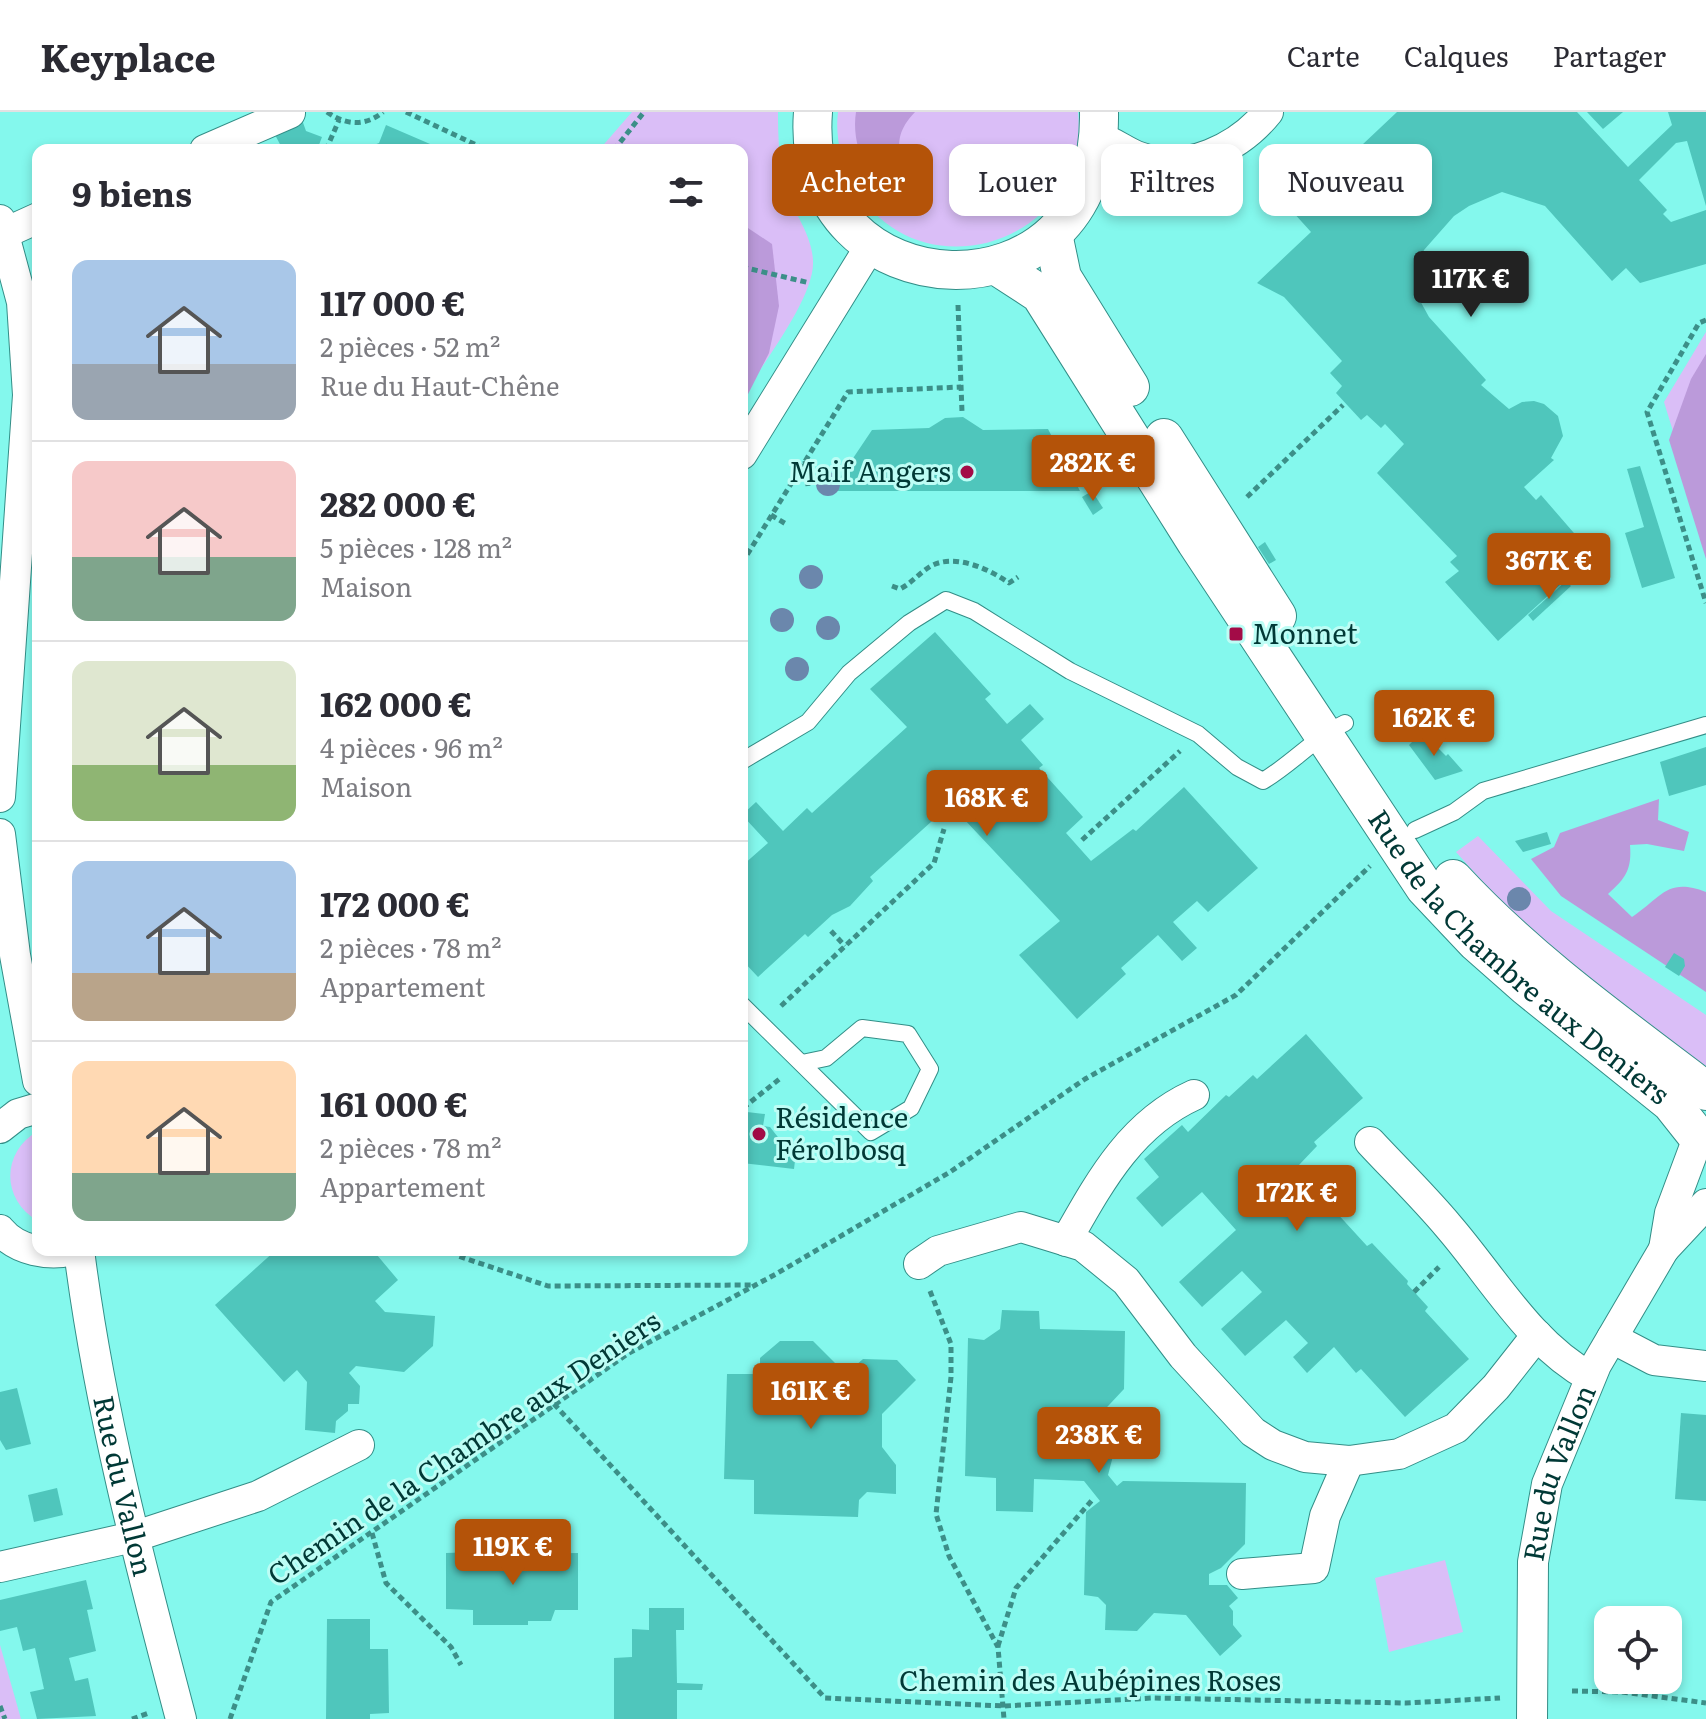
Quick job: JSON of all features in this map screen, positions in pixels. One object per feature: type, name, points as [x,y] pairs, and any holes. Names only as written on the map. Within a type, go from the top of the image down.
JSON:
[{"type":"street","points":[[813,112],[811,137],[820,178],[840,215],[871,245],[900,261],[932,270],[965,272],[997,266],[1027,253],[1053,234],[1085,190],[1099,125],[1140,157],[1194,162],[1251,133],[1268,112]]},
{"type":"street","points":[[219,144],[290,113]]},
{"type":"street","points":[[0,797],[5,652],[26,605],[28,395],[22,302],[2,226],[32,219]]},
{"type":"street","name":"Rue de la Chambre aux Deniers","points":[[1053,234],[1059,268],[1070,290],[1425,888],[1476,942],[1671,1103],[1700,1139]]},
{"type":"street","points":[[748,444],[871,245]]},
{"type":"street","name":"Rue de la Chambre aux Deniers","points":[[997,266],[1040,294],[1333,729],[1439,864],[1486,914],[1584,1001],[1706,1091]]},
{"type":"street","points":[[0,834],[15,955],[32,1048]]},
{"type":"street","points":[[1066,1241],[1125,1145],[1169,1106],[1194,1095]]},
{"type":"street","points":[[0,1128],[18,1114],[32,1110]]},
{"type":"street","name":"Rue du Vallon","points":[[1664,1249],[1670,1213],[1700,1139]]},
{"type":"street","points":[[1370,1142],[1448,1225],[1537,1335],[1560,1359],[1590,1377]]},
{"type":"street","name":"Rue du Vallon","points":[[1523,1708],[1533,1562],[1547,1484],[1590,1377],[1612,1338],[1664,1249],[1706,1204]]},
{"type":"street","points":[[919,1264],[938,1251],[1021,1227],[1083,1246],[1126,1281],[1183,1356],[1253,1432],[1273,1445],[1305,1457],[1349,1461],[1399,1454],[1456,1428],[1496,1387],[1537,1335]]},
{"type":"street","points":[[0,1230],[32,1250]]},
{"type":"street","name":"Rue du Vallon","points":[[77,1256],[133,1537],[181,1719]]},
{"type":"street","points":[[1612,1338],[1654,1360],[1706,1366]]},
{"type":"street","points":[[0,1567],[133,1537],[258,1496],[359,1445]]},
{"type":"street","points":[[1242,1574],[1314,1568],[1325,1516],[1349,1461]]},
{"type":"lane","points":[[748,757],[808,722],[849,673],[909,623],[946,600],[974,611],[1070,671],[1198,734],[1237,767],[1263,781],[1294,762],[1333,729]]},
{"type":"lane","points":[[1415,830],[1454,812],[1483,791],[1706,725]]},
{"type":"lane","points":[[748,1010],[871,1132],[911,1108],[930,1069],[908,1034],[862,1028],[826,1058],[802,1063]]},
{"type":"path","points":[[327,112],[339,120],[367,122],[383,112]]},
{"type":"path","points":[[406,112],[474,144]]},
{"type":"path","points":[[619,144],[644,112]]},
{"type":"path","points":[[329,144],[339,120]]},
{"type":"path","points":[[748,268],[819,285]]},
{"type":"path","points":[[957,300],[962,412]]},
{"type":"path","points":[[1706,320],[1699,323],[1647,412],[1706,603]]},
{"type":"path","points":[[748,553],[848,392],[961,387]]},
{"type":"path","points":[[1247,497],[1343,405]]},
{"type":"path","points":[[805,460],[808,486]]},
{"type":"path","points":[[771,515],[786,524]]},
{"type":"path","points":[[1082,840],[1198,734]]},
{"type":"path","points":[[763,1024],[934,863],[944,829]]},
{"type":"path","name":"Chemin de la Chambre aux Deniers","points":[[230,1719],[271,1602],[629,1353],[756,1285],[950,1172],[1085,1079],[1236,995],[1376,860]]},
{"type":"path","points":[[831,931],[845,946]]},
{"type":"path","points":[[748,1104],[802,1063]]},
{"type":"path","points":[[458,1256],[548,1286],[756,1285]]},
{"type":"path","points":[[919,1264],[951,1344],[951,1377],[936,1514],[949,1556],[998,1647],[1004,1719]]},
{"type":"path","name":"Chemin des Aubépines Roses","points":[[554,1404],[825,1698],[1004,1706],[1153,1698],[1523,1708]]},
{"type":"path","points":[[998,1647],[1016,1588],[1093,1499]]},
{"type":"path","points":[[372,1533],[386,1583],[451,1647],[461,1665]]},
{"type":"path","points":[[1572,1691],[1622,1692],[1706,1703]]},
{"type":"path","points":[[0,1706],[5,1719]]},
{"type":"path","points":[[132,1719],[150,1713]]},
{"type":"shaded area","points":[[632,112],[778,112],[779,144],[772,144],[772,216],[798,216],[810,242],[813,261],[806,293],[797,311],[748,388],[748,144],[604,144]]},
{"type":"shaded area","points":[[838,112],[1078,112],[1076,144],[949,144],[949,216],[1036,216],[1029,223],[994,241],[954,247],[915,239],[878,216],[933,216],[933,144],[839,144]]},
{"type":"shaded area","points":[[856,112],[915,112],[905,124],[899,144],[857,144]]},
{"type":"shaded area","points":[[748,228],[772,244],[779,306],[769,353],[748,394]]},
{"type":"shaded area","points":[[1706,332],[1706,539],[1664,402]]},
{"type":"shaded area","points":[[1706,354],[1706,559],[1669,440],[1691,379]]},
{"type":"shaded area","points":[[1659,799],[1658,820],[1689,832],[1684,851],[1647,844],[1630,845],[1626,872],[1608,894],[1632,917],[1673,888],[1693,888],[1706,892],[1706,992],[1561,896],[1531,859],[1554,847],[1560,833]]},
{"type":"shaded area","points":[[1478,836],[1551,911],[1706,1015],[1706,1066],[1671,1045],[1604,996],[1512,912],[1456,852]]},
{"type":"shaded area","points":[[32,1136],[32,1216],[17,1201],[10,1176],[17,1151]]},
{"type":"shaded area","points":[[1445,1560],[1463,1632],[1389,1652],[1375,1578]]},
{"type":"shaded area","points":[[0,1645],[21,1719],[0,1719]]},
{"type":"building","points":[[1397,112],[1577,112],[1628,167],[1672,125],[1668,112],[1706,112],[1706,206],[1687,141],[1676,143],[1639,180],[1667,210],[1663,214],[1671,222],[1706,210],[1706,264],[1640,283],[1626,268],[1612,281],[1545,206],[1502,192],[1454,216],[1424,250],[1417,271],[1418,297],[1429,317],[1486,380],[1481,385],[1509,409],[1522,402],[1534,401],[1544,404],[1558,416],[1563,436],[1551,458],[1554,460],[1524,487],[1536,500],[1541,495],[1593,555],[1498,641],[1445,582],[1459,571],[1450,562],[1457,556],[1377,473],[1404,444],[1385,424],[1381,428],[1367,415],[1361,420],[1336,393],[1342,386],[1330,373],[1342,361],[1284,297],[1257,283],[1311,232],[1297,216],[1432,216],[1432,144],[1363,144]]},
{"type":"building","points":[[1587,112],[1623,112],[1603,129]]},
{"type":"building","points":[[301,117],[306,131],[322,137],[319,144],[280,144],[272,129]]},
{"type":"building","points":[[386,125],[430,144],[376,144]]},
{"type":"building","points":[[963,417],[983,430],[1048,429],[1080,491],[831,491],[872,430],[929,428],[945,418]]},
{"type":"building","points":[[1640,466],[1675,578],[1642,588],[1625,533],[1644,527],[1627,469]]},
{"type":"building","points":[[1092,491],[1103,508],[1093,515],[1082,497]]},
{"type":"building","points":[[1265,542],[1276,560],[1269,564],[1258,547]]},
{"type":"building","points":[[1566,581],[1571,586],[1533,621],[1528,615]]},
{"type":"building","points":[[935,632],[991,694],[985,699],[1007,724],[1030,704],[1044,719],[1021,740],[1043,765],[1039,768],[1083,817],[1066,833],[1091,861],[1133,829],[1136,831],[1184,787],[1258,868],[1208,912],[1197,901],[1173,922],[1197,948],[1182,961],[1158,935],[1121,968],[1126,974],[1077,1019],[1019,955],[1060,921],[947,801],[939,810],[942,812],[870,877],[873,881],[850,906],[832,915],[808,937],[805,934],[758,977],[748,966],[748,861],[768,843],[748,821],[748,809],[756,802],[783,831],[807,808],[812,813],[907,727],[870,689]]},
{"type":"building","points":[[1422,732],[1463,771],[1435,780],[1409,745]]},
{"type":"building","points":[[1706,747],[1706,785],[1669,796],[1660,762]]},
{"type":"building","points":[[1547,832],[1551,844],[1523,852],[1515,841]]},
{"type":"building","points":[[1674,953],[1684,959],[1685,966],[1679,976],[1665,967]]},
{"type":"building","points":[[1306,1034],[1363,1098],[1314,1142],[1317,1146],[1281,1184],[1307,1213],[1324,1199],[1367,1246],[1372,1243],[1408,1281],[1407,1284],[1428,1307],[1425,1311],[1469,1359],[1405,1417],[1361,1369],[1356,1373],[1334,1347],[1307,1373],[1293,1357],[1308,1343],[1286,1320],[1245,1356],[1221,1329],[1262,1292],[1242,1271],[1202,1307],[1179,1282],[1236,1230],[1202,1192],[1162,1227],[1136,1198],[1159,1177],[1144,1159],[1182,1125],[1188,1132],[1226,1095],[1229,1097],[1253,1075],[1257,1079]]},
{"type":"building","name":"Résidence Férolbosq","points":[[748,1112],[765,1114],[763,1126],[770,1127],[781,1141],[797,1144],[794,1169],[748,1164]]},
{"type":"building","points":[[269,1256],[378,1256],[398,1280],[375,1301],[385,1312],[435,1316],[433,1346],[404,1372],[356,1366],[349,1373],[360,1386],[359,1404],[348,1404],[348,1411],[336,1421],[335,1433],[305,1430],[307,1382],[297,1370],[284,1382],[215,1305]]},
{"type":"building","points":[[1002,1310],[1039,1311],[1040,1329],[1125,1331],[1124,1389],[1094,1421],[1088,1422],[1087,1433],[1104,1434],[1120,1450],[1113,1456],[1108,1475],[1117,1486],[1123,1481],[1246,1483],[1245,1544],[1221,1568],[1209,1574],[1209,1585],[1227,1585],[1238,1598],[1229,1606],[1233,1611],[1233,1625],[1242,1636],[1220,1656],[1186,1615],[1154,1613],[1137,1631],[1105,1630],[1106,1605],[1098,1597],[1084,1595],[1086,1512],[1100,1501],[1084,1481],[1034,1479],[1033,1512],[996,1511],[996,1478],[965,1476],[968,1338],[984,1340],[1000,1329]]},
{"type":"building","points":[[780,1341],[813,1341],[846,1374],[863,1359],[897,1360],[916,1380],[882,1414],[882,1447],[896,1465],[896,1494],[867,1492],[859,1500],[858,1517],[754,1514],[754,1480],[724,1479],[727,1374],[760,1374],[760,1358]]},
{"type":"building","points":[[17,1388],[31,1444],[6,1450],[0,1440],[0,1392]]},
{"type":"building","points":[[1681,1413],[1706,1415],[1706,1501],[1675,1499]]},
{"type":"building","points":[[57,1488],[63,1515],[34,1522],[28,1495]]},
{"type":"building","points":[[474,1552],[473,1569],[500,1568],[501,1554],[578,1553],[578,1610],[555,1610],[551,1621],[528,1621],[528,1625],[473,1625],[473,1610],[446,1609],[446,1553]]},
{"type":"building","points":[[86,1580],[93,1609],[87,1610],[96,1651],[69,1658],[75,1681],[88,1678],[96,1716],[37,1719],[30,1692],[44,1689],[35,1648],[23,1651],[17,1627],[0,1631],[0,1600]]},
{"type":"building","points":[[649,1608],[684,1608],[684,1630],[676,1630],[677,1683],[703,1684],[702,1690],[677,1690],[677,1719],[614,1719],[614,1658],[632,1657],[632,1629],[649,1630]]},
{"type":"building","points":[[327,1619],[370,1619],[370,1649],[388,1649],[389,1713],[370,1714],[370,1719],[326,1719]]},
{"type":"place","name":"Maif Angers","points":[[967,472]]},
{"type":"place","name":"Monnet","points":[[1236,634]]},
{"type":"place","name":"Résidence Férolbosq","points":[[759,1134]]}]
